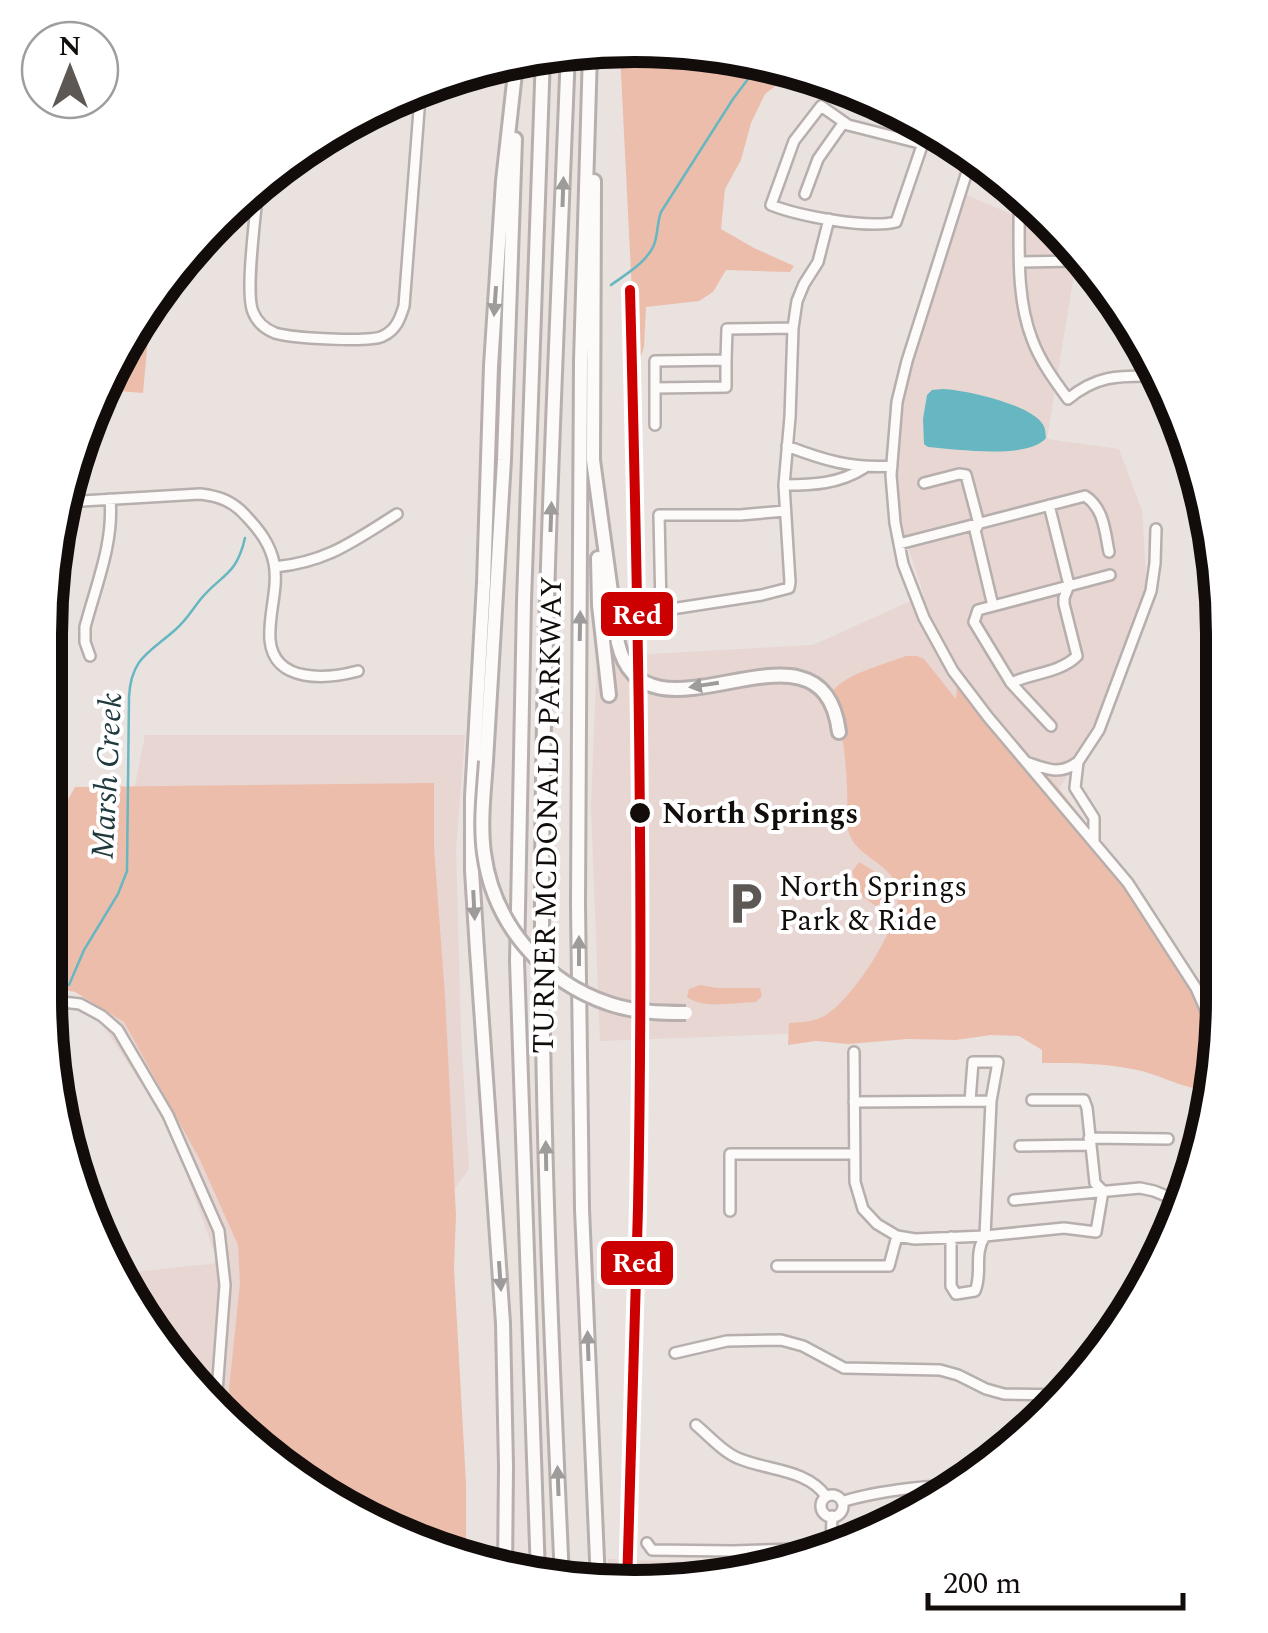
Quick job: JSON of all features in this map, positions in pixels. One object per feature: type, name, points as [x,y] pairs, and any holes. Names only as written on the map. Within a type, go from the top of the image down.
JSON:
[{"type":"highway","points":[[590,65],[582,361],[578,942],[582,1209],[597,1569]]},
{"type":"highway","name":"TURNER MCDONALD PARKWAY","points":[[562,1566],[548,1229],[542,909],[567,66]]},
{"type":"highway","name":"TURNER MCDONALD PARKWAY","points":[[538,1562],[517,961],[542,70]]},
{"type":"highway","points":[[505,1556],[503,1323],[476,930],[472,797],[491,366],[516,75]]},
{"type":"highway","points":[[517,75],[504,460],[483,836],[492,888],[506,920],[536,958],[576,990],[629,1009],[686,1013]]},
{"type":"highway","points":[[588,115],[594,137],[592,460],[618,643],[625,666],[642,682],[664,690],[773,676],[800,678],[828,699],[839,732]]},
{"type":"highway","points":[[596,496],[599,605],[609,695]]},
{"type":"street","points":[[256,205],[249,297],[255,318],[263,326],[282,335],[369,341],[388,334],[404,306],[419,104]]},
{"type":"street","points":[[917,138],[844,122],[821,106],[794,141],[770,206],[829,220],[892,224],[896,222],[923,141]]},
{"type":"street","points":[[805,194],[818,159],[844,122]]},
{"type":"street","points":[[967,170],[907,361],[898,402],[892,466],[895,523],[909,582],[932,635],[953,670],[1134,892],[1206,1006]]},
{"type":"street","points":[[1020,213],[1025,319],[1051,376],[1068,399],[1104,378],[1144,376]]},
{"type":"street","points":[[786,511],[740,516],[659,515],[660,608],[789,588],[786,511],[784,485],[793,328],[797,302],[818,262],[829,220]]},
{"type":"street","points":[[1021,262],[1067,261]]},
{"type":"street","points":[[655,388],[726,387],[727,329],[793,328]]},
{"type":"street","points":[[655,425],[655,360],[726,360]]},
{"type":"street","points":[[787,446],[839,464],[864,468],[892,466]]},
{"type":"street","points":[[820,484],[821,460]]},
{"type":"street","points":[[839,464],[841,480]]},
{"type":"street","points":[[784,485],[841,480],[864,468]]},
{"type":"street","points":[[924,483],[966,475],[993,606]]},
{"type":"street","points":[[78,501],[200,494],[222,498],[240,509],[271,549],[275,566],[270,638],[278,661],[292,672],[306,676],[340,676],[358,671]]},
{"type":"street","points":[[899,544],[1085,496],[1100,509],[1109,552]]},
{"type":"street","points":[[90,656],[84,627],[110,536],[110,500]]},
{"type":"street","points":[[1011,683],[1068,666],[1077,656],[1064,604],[1069,585],[1049,506]]},
{"type":"street","points":[[275,566],[322,558],[397,514]]},
{"type":"street","points":[[1094,840],[1094,818],[1075,788],[1078,762],[1098,730],[1150,591],[1156,529]]},
{"type":"street","points":[[1051,726],[1011,683],[974,622],[978,610],[1110,575]]},
{"type":"street","points":[[1028,763],[1062,772],[1078,762]]},
{"type":"street","points":[[62,1002],[80,1004],[118,1030],[168,1115],[220,1231],[225,1286],[217,1389]]},
{"type":"street","points":[[854,1052],[855,1182],[863,1209],[897,1236],[951,1238],[1064,1228],[1096,1232],[1103,1191]]},
{"type":"street","points":[[951,1238],[951,1286],[956,1294],[975,1292],[979,1283],[978,1247],[985,1236],[990,1101],[998,1062],[972,1062],[970,1101]]},
{"type":"street","points":[[1032,1100],[1084,1100],[1095,1183],[1103,1191]]},
{"type":"street","points":[[854,1102],[990,1101]]},
{"type":"street","points":[[1020,1146],[1168,1139]]},
{"type":"street","points":[[730,1211],[730,1154],[855,1154]]},
{"type":"street","points":[[1014,1200],[1140,1188],[1170,1197]]},
{"type":"street","points":[[776,1266],[888,1266],[897,1236]]},
{"type":"street","points":[[676,1354],[726,1342],[782,1340],[844,1368],[940,1370],[1004,1394],[1047,1394]]},
{"type":"street","points":[[696,1425],[737,1458],[804,1478],[817,1484],[826,1496]]},
{"type":"street","points":[[842,1502],[932,1486]]},
{"type":"street","points":[[826,1496],[836,1496],[842,1502]]},
{"type":"street","points":[[826,1496],[821,1508],[825,1514],[841,1512],[842,1502]]},
{"type":"street","points":[[832,1516],[833,1535]]},
{"type":"street","points":[[647,1542],[652,1550],[786,1550]]},
{"type":"shaded area","points":[[620,63],[709,67],[781,82],[765,94],[751,123],[741,160],[725,189],[721,229],[794,266],[790,272],[726,270],[713,292],[699,301],[646,307],[644,347],[636,372]]},
{"type":"shaded area","points":[[955,190],[1030,222],[1075,270],[1047,439],[1119,449],[1142,511],[1147,589],[1131,656],[1098,728],[1059,789],[960,674],[937,1028],[600,1041],[591,807],[597,657],[813,645],[924,595],[893,503],[897,417],[913,328]]},
{"type":"shaded area","points":[[148,333],[143,393],[117,391]]},
{"type":"shaded area","points":[[906,656],[917,656],[924,659],[956,699],[958,673],[1059,789],[1148,901],[1206,1005],[1199,1089],[1125,1068],[1042,1063],[1042,1050],[1019,1036],[788,1045],[789,1023],[822,1017],[863,976],[886,938],[898,902],[893,879],[858,847],[848,830],[843,744],[832,692],[855,675]]},
{"type":"shaded area","points":[[145,735],[465,735],[456,849],[469,1169],[446,1200],[246,1419],[181,1347],[132,1272],[218,1263],[169,1125],[91,1008]]},
{"type":"shaded area","points":[[434,783],[434,847],[456,1215],[454,1269],[466,1545],[415,1527],[348,1494],[286,1452],[230,1403],[240,1283],[238,1245],[200,1160],[124,1022],[75,992],[62,989],[62,810],[75,787]]},
{"type":"shaded area","points":[[859,862],[875,872],[889,891],[888,898],[876,906],[860,895],[852,872]]},
{"type":"shaded area","points":[[700,985],[760,988],[762,996],[756,1002],[720,1004],[687,997],[689,989]]},
{"type":"shaded area","points":[[608,1559],[724,1563],[671,1569],[608,1569]]},
{"type":"water","points":[[943,389],[980,395],[1023,409],[1041,422],[1046,438],[1037,445],[1008,451],[928,447],[924,444],[923,419],[927,395]]},
{"type":"waterway","name":"Marsh Creek","points":[[611,285],[646,257],[655,241],[661,212],[751,75]]},
{"type":"waterway","name":"Marsh Creek","points":[[69,985],[127,871],[129,697],[133,673],[143,658],[179,627],[232,568],[245,538]]},
{"type":"transit line","name":"Red","points":[[627,1570],[640,978],[630,290]]},
{"type":"place","name":"North Springs","points":[[640,813]]},
{"type":"place","name":"North Springs Park & Ride","points":[[746,903]]}]
